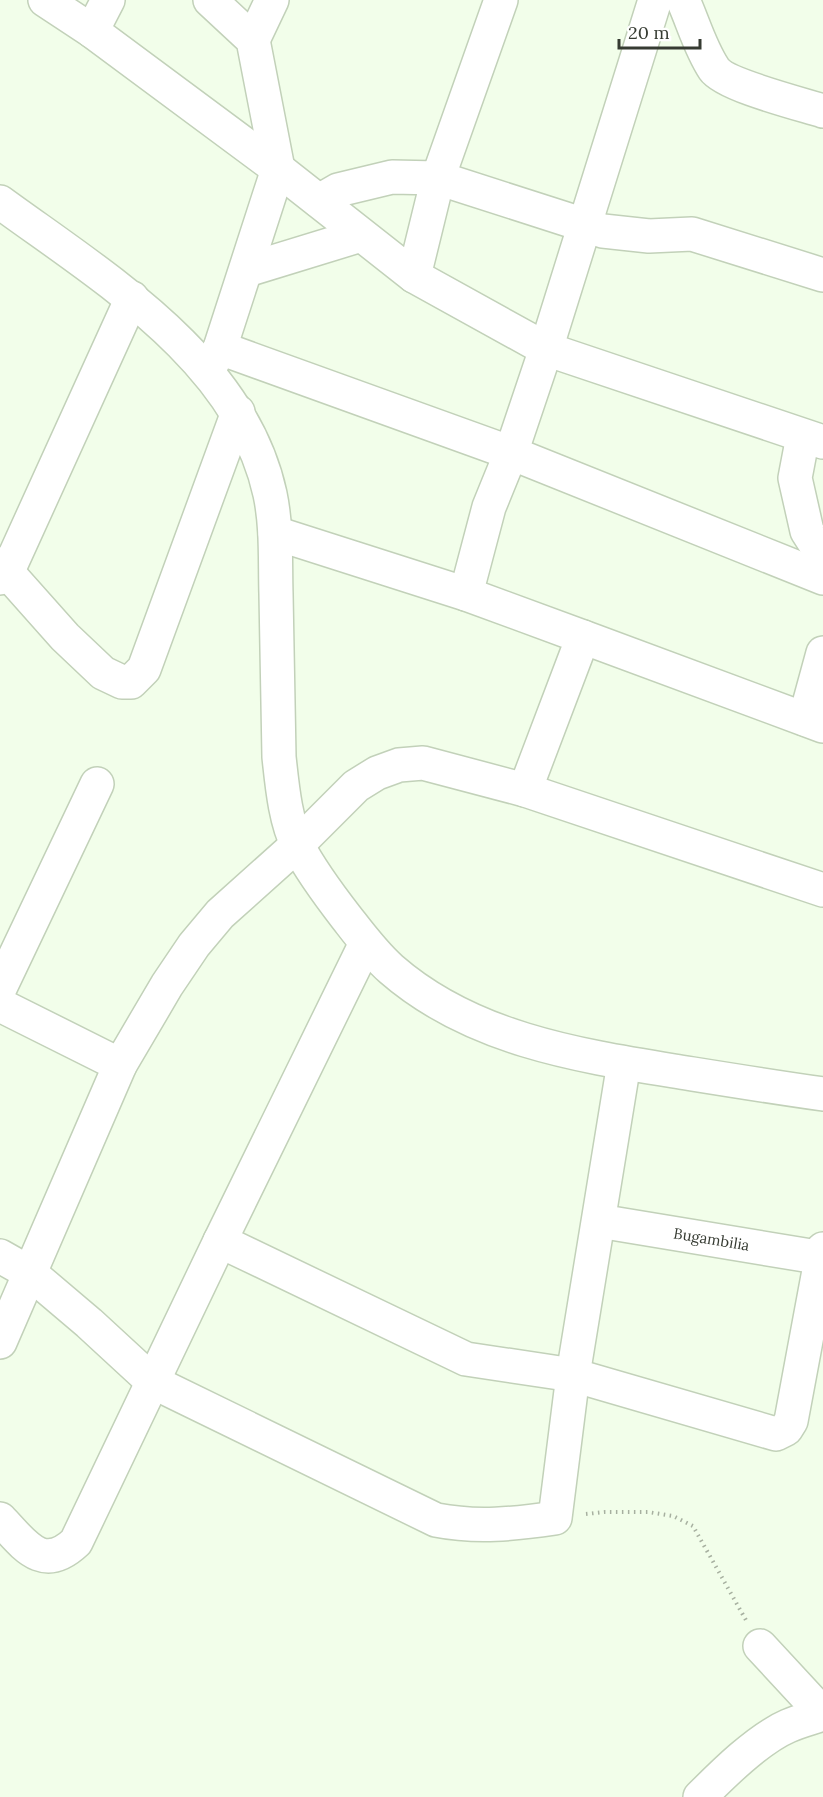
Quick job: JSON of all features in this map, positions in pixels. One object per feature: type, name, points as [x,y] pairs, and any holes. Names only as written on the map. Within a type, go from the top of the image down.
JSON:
[{"type":"street","points":[[45,0],[92,31],[278,169],[414,276],[546,349],[813,439],[795,478],[807,531],[823,556]]},
{"type":"street","points":[[92,31],[108,0]]},
{"type":"street","points":[[210,0],[253,39]]},
{"type":"street","points":[[272,0],[253,39],[278,169],[247,270],[214,360],[261,462],[271,496],[275,533],[279,757],[282,788],[297,845],[333,900],[366,943],[391,969],[422,992],[456,1012],[496,1031],[556,1050],[823,1094]]},
{"type":"street","points":[[414,276],[438,178],[501,0]]},
{"type":"street","points":[[466,594],[489,507],[511,453],[546,349],[655,0]]},
{"type":"street","points":[[683,0],[710,60],[721,76],[823,111]]},
{"type":"street","points":[[319,201],[338,190],[380,179],[416,176],[438,178],[603,231],[649,236],[692,234],[703,236],[823,274]]},
{"type":"street","points":[[0,202],[214,360],[511,453],[823,578]]},
{"type":"street","points":[[247,270],[361,235]]},
{"type":"street","points":[[132,298],[2,572],[64,637],[103,673],[122,681],[131,682],[144,669],[238,412]]},
{"type":"street","points":[[275,533],[466,594],[814,722],[823,654]]},
{"type":"street","points":[[525,790],[583,638]]},
{"type":"street","points":[[0,1342],[120,1065],[167,985],[194,945],[220,914],[297,845],[356,786],[377,773],[411,762],[423,763],[525,790],[817,892]]},
{"type":"street","points":[[0,988],[97,784]]},
{"type":"street","points":[[0,1519],[26,1547],[38,1555],[52,1556],[65,1552],[76,1542],[366,943]]},
{"type":"street","points":[[0,1005],[120,1065]]},
{"type":"street","points":[[0,1256],[30,1273],[153,1382],[436,1520],[490,1526],[555,1518],[573,1375],[624,1063]]},
{"type":"street","name":"Bugambilia","points":[[599,1221],[822,1255]]},
{"type":"street","points":[[220,1241],[466,1359],[573,1375],[776,1434],[786,1429],[791,1421],[822,1255]]},
{"type":"street","points":[[700,1797],[723,1774],[768,1738],[786,1727],[823,1714],[760,1646]]},
{"type":"path","points":[[555,1518],[605,1512],[648,1512],[673,1516],[693,1526],[760,1646]]}]
